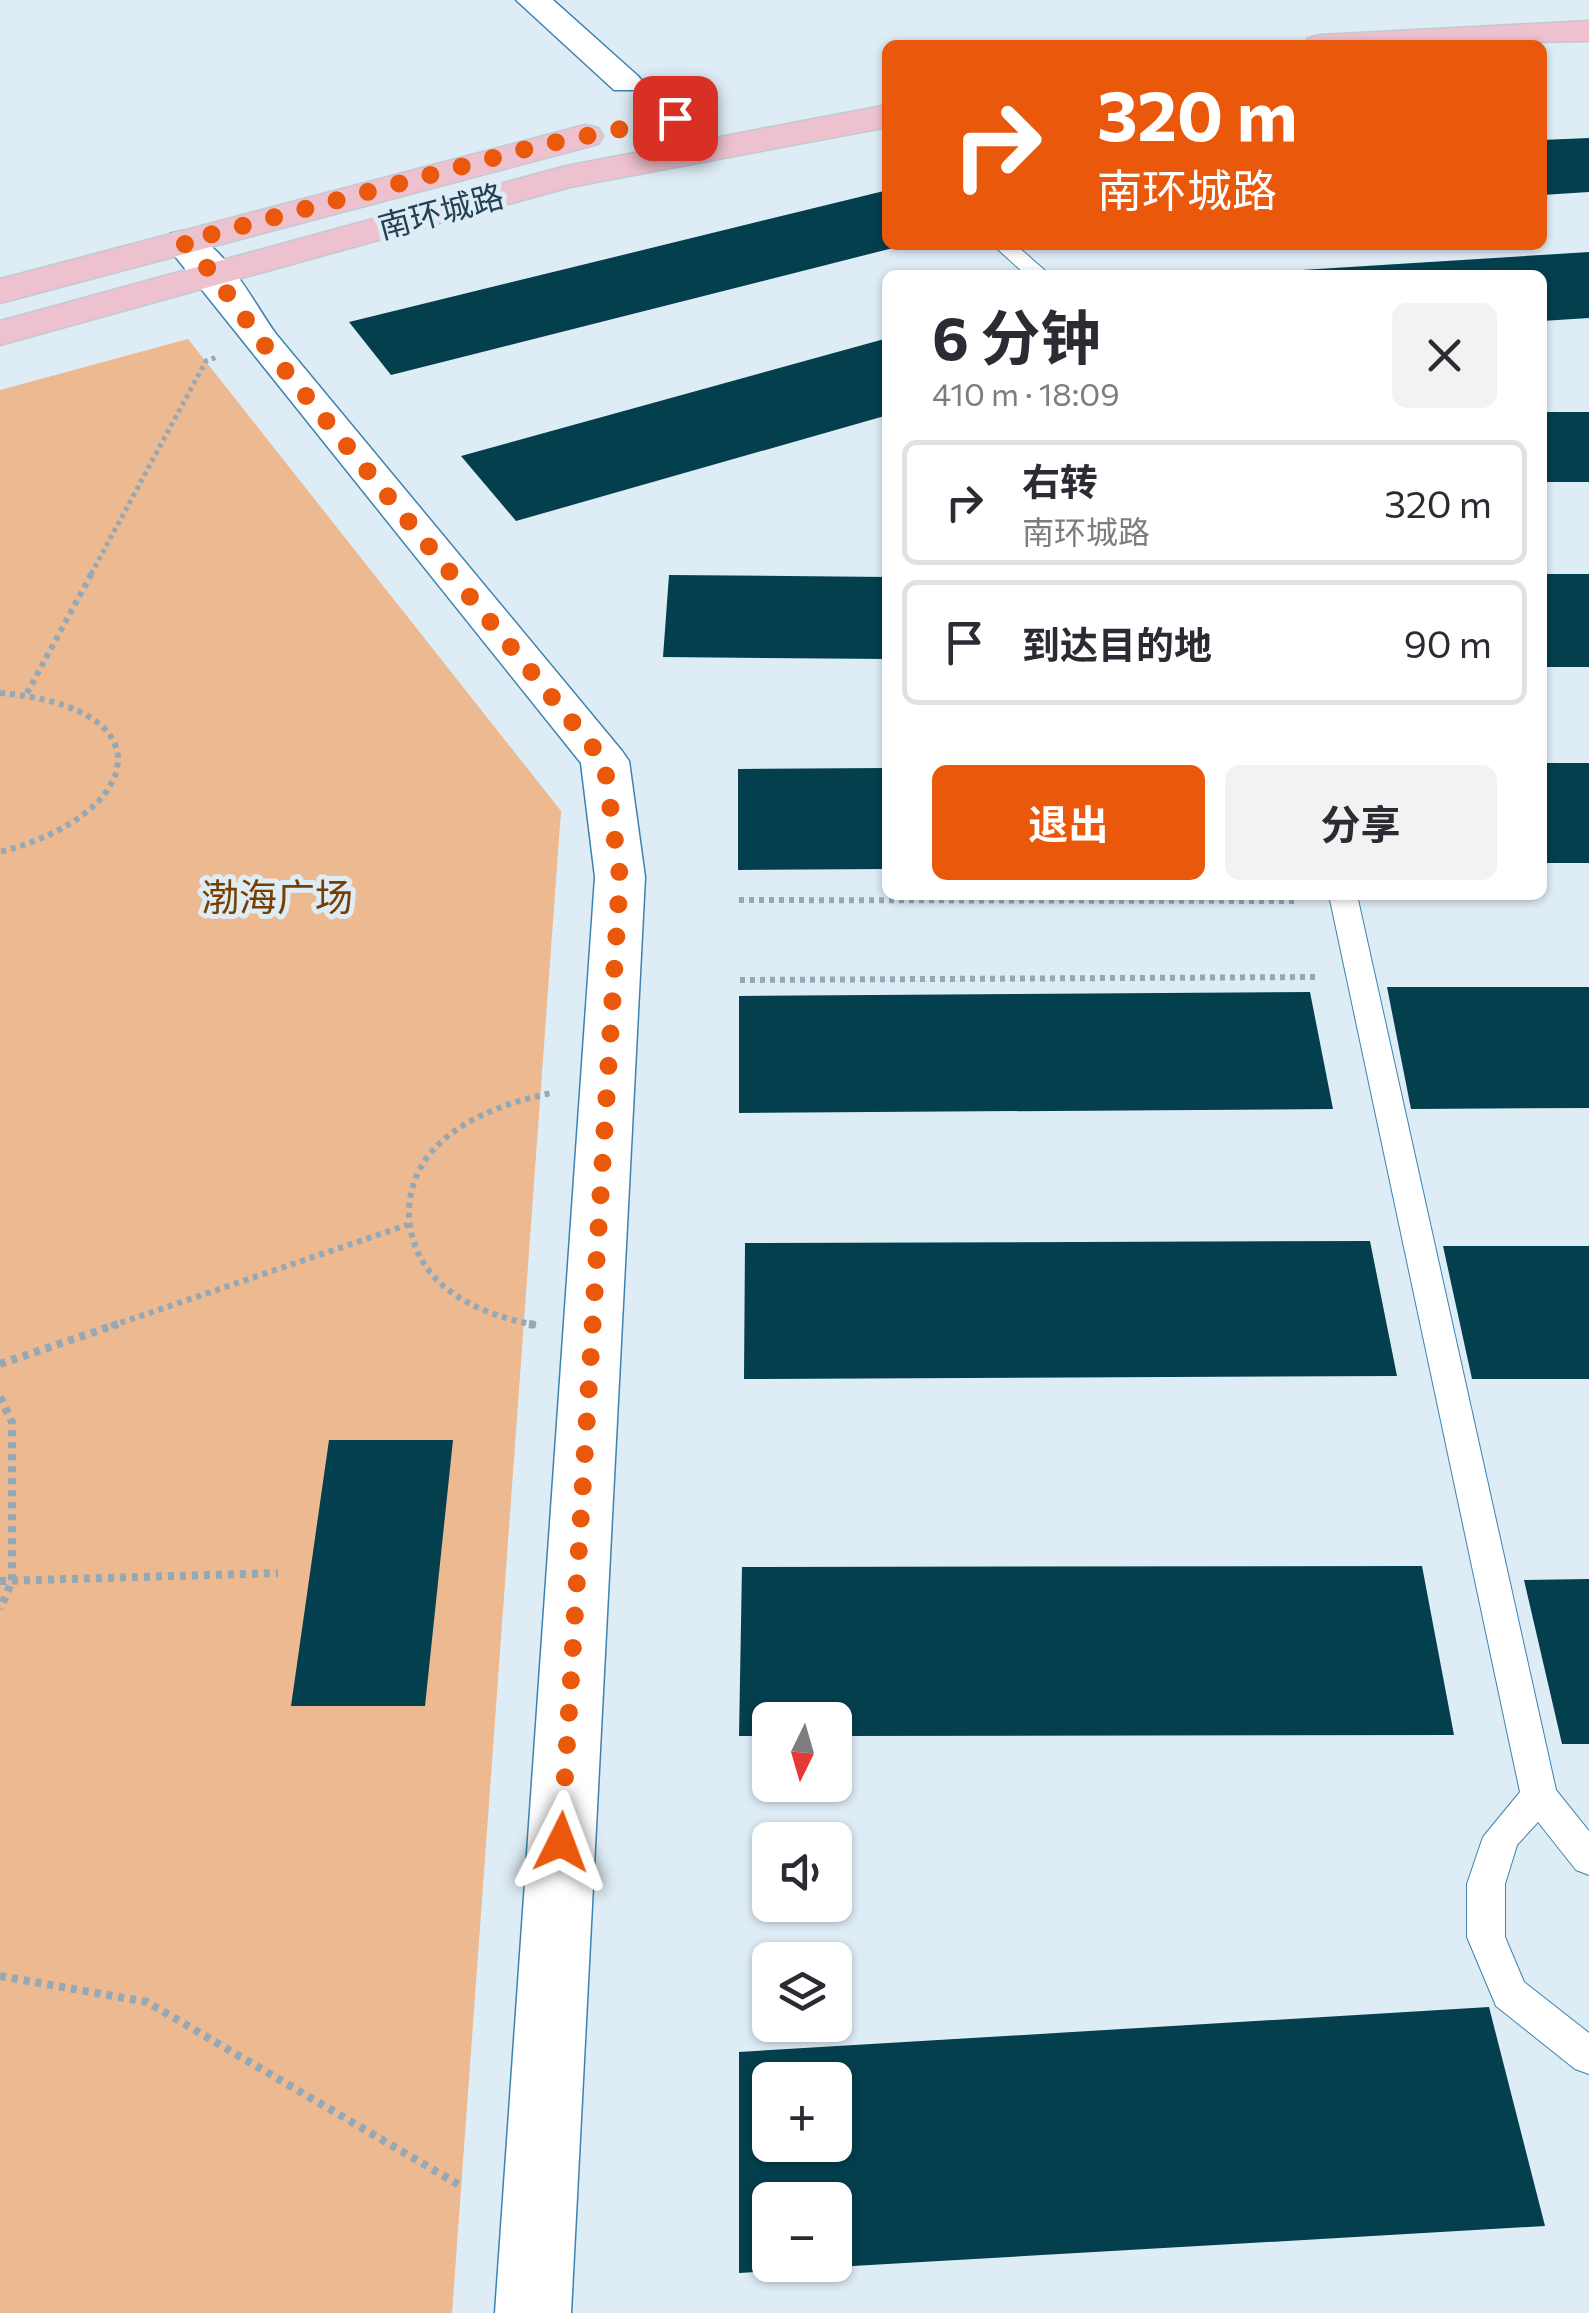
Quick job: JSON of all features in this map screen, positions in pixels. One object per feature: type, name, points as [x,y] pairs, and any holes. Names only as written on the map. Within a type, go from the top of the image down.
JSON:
[{"type":"main road","points":[[1416,40],[1589,31]]},
{"type":"main road","points":[[1547,64],[1589,62]]},
{"type":"main road","name":"南环城路","points":[[0,291],[199,258],[566,178],[881,94]]},
{"type":"main road","name":"南环城路","points":[[0,332],[199,258],[537,146],[611,130]]},
{"type":"street","points":[[532,0],[626,83]]},
{"type":"street","points":[[199,258],[262,342],[604,761],[620,877],[532,2313]]},
{"type":"lane","points":[[1344,900],[1540,1796],[1589,1859]]},
{"type":"lane","points":[[1540,1796],[1501,1837],[1486,1884],[1486,1937],[1510,1994],[1589,2056]]},
{"type":"path","points":[[27,693],[206,361],[262,342]]},
{"type":"path","points":[[0,694],[27,693],[66,702],[97,718],[115,741],[118,768],[105,796],[77,822],[38,842],[0,852]]},
{"type":"path","points":[[739,900],[882,900]]},
{"type":"path","points":[[740,980],[1362,977]]},
{"type":"path","points":[[592,1332],[500,1320],[453,1297],[420,1264],[407,1225],[411,1186],[432,1150],[468,1121],[513,1100],[564,1090],[608,1091]]},
{"type":"path","points":[[0,1364],[407,1225]]},
{"type":"path","points":[[0,1397],[12,1422],[12,1581],[0,1609]]},
{"type":"path","points":[[0,1581],[278,1573]]},
{"type":"path","points":[[0,1976],[147,2002],[461,2186]]},
{"type":"green space","name":"渤海广场","points":[[188,339],[561,811],[452,2313],[0,2313],[0,390]]},
{"type":"building","points":[[1589,138],[1589,192],[1547,195],[1547,140]]},
{"type":"building","points":[[882,191],[882,250],[885,250],[391,375],[349,322]]},
{"type":"building","points":[[1589,252],[1589,318],[1547,321],[1547,270],[1301,270]]},
{"type":"building","points":[[882,340],[882,417],[516,521],[461,456]]},
{"type":"building","points":[[1547,412],[1589,412],[1589,482],[1547,482]]},
{"type":"building","points":[[1547,574],[1589,574],[1589,667],[1547,667]]},
{"type":"building","points":[[669,575],[882,577],[882,659],[663,657]]},
{"type":"building","points":[[1547,763],[1589,763],[1589,863],[1547,863]]},
{"type":"building","points":[[882,768],[882,869],[738,870],[738,769]]},
{"type":"building","points":[[1387,987],[1589,987],[1589,1108],[1411,1109]]},
{"type":"building","points":[[1310,992],[1333,1109],[739,1113],[739,996]]},
{"type":"building","points":[[1370,1241],[1397,1376],[744,1379],[745,1243]]},
{"type":"building","points":[[1443,1246],[1589,1246],[1589,1379],[1472,1379]]},
{"type":"building","points":[[329,1440],[453,1440],[425,1706],[291,1706]]},
{"type":"building","points":[[1422,1566],[1454,1735],[852,1736],[852,1702],[752,1702],[752,1736],[739,1736],[742,1567]]},
{"type":"building","points":[[1589,1579],[1589,1744],[1562,1744],[1524,1580]]},
{"type":"building","points":[[1489,2007],[1545,2226],[852,2266],[852,2182],[752,2182],[752,2272],[739,2273],[739,2052]]},
{"type":"route","points":[[561,1842],[620,877],[604,761],[262,342],[214,275],[183,242],[537,146],[675,118]]}]
